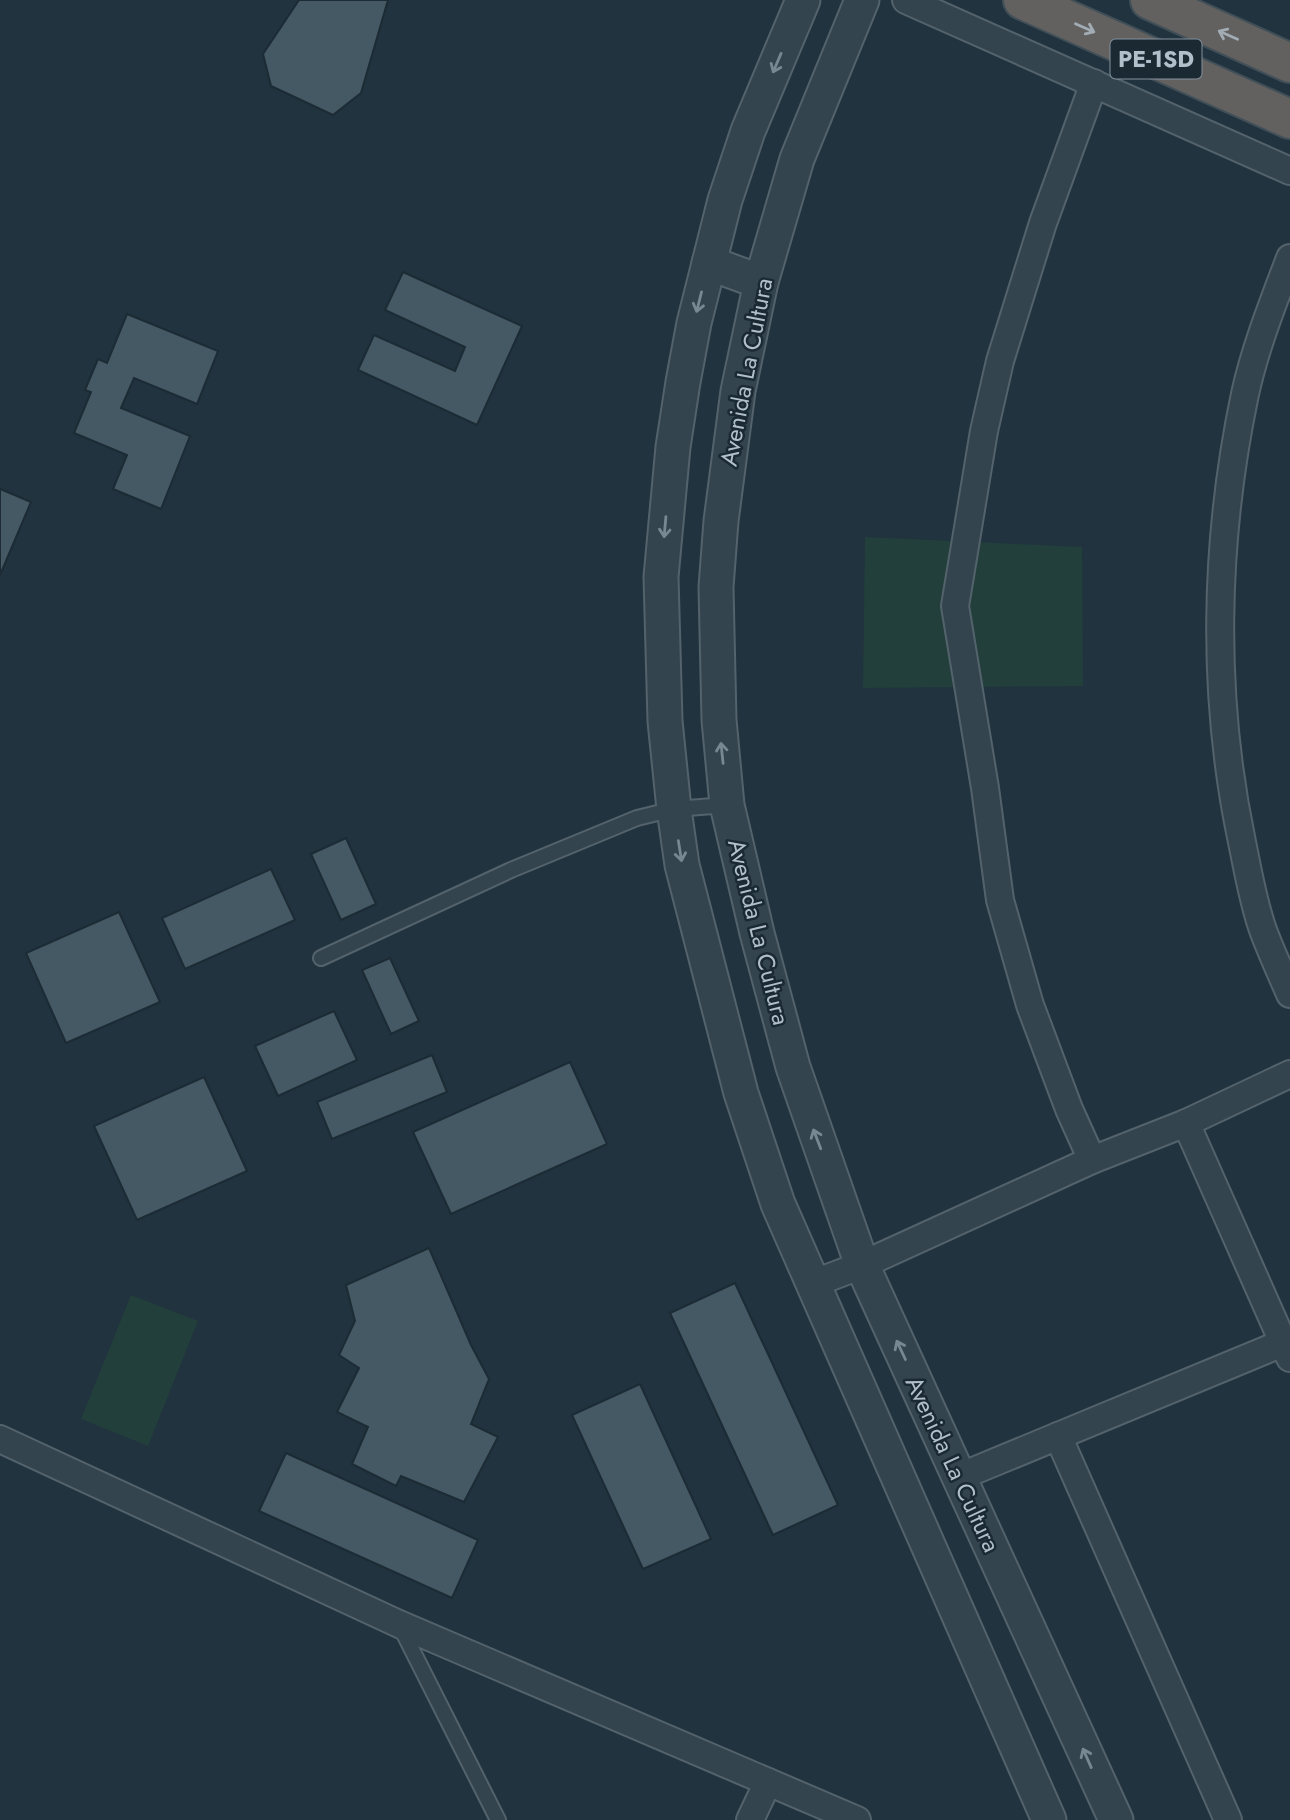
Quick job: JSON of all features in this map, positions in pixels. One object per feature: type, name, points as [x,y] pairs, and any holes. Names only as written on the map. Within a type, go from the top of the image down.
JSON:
[{"type":"highway","name":"PE-1SD","points":[[1023,0],[1290,119]]},
{"type":"highway","name":"PE-1SD","points":[[1150,0],[1290,62]]},
{"type":"street","points":[[803,0],[748,131],[725,200],[694,323],[673,447],[661,576],[665,721],[674,809],[682,865],[741,1093],[779,1204],[1049,1820]]},
{"type":"street","name":"Avenida La Cultura","points":[[863,0],[797,159],[777,220],[747,345],[729,450],[716,587],[719,720],[727,804],[757,933],[793,1067],[862,1265],[1116,1820]]},
{"type":"street","points":[[905,0],[1290,171]]},
{"type":"street","points":[[1092,1160],[1069,1109],[1030,1005],[1000,900],[985,788],[955,606],[984,431],[1000,361],[1034,248],[1094,83]]},
{"type":"street","points":[[1290,258],[1260,340],[1245,393],[1224,529],[1220,668],[1234,806],[1246,864],[1263,929],[1290,994]]},
{"type":"street","points":[[709,262],[761,282]]},
{"type":"street","points":[[812,1284],[862,1265],[1092,1160],[1186,1123],[1290,1074]]},
{"type":"street","points":[[959,1477],[1288,1347],[1186,1123]]},
{"type":"street","points":[[1058,1436],[1228,1820]]},
{"type":"street","points":[[0,1439],[399,1623],[857,1820]]},
{"type":"street","points":[[750,1820],[768,1782]]},
{"type":"lane","points":[[321,958],[510,870],[638,818],[674,809],[727,804]]},
{"type":"lane","points":[[399,1623],[498,1820]]},
{"type":"green space","points":[[865,537],[1082,547],[1083,686],[863,688]]},
{"type":"green space","points":[[131,1295],[198,1321],[148,1446],[81,1419]]},
{"type":"building","points":[[299,0],[388,0],[361,93],[333,115],[271,86],[263,54]]},
{"type":"building","points":[[403,272],[522,326],[477,425],[358,370],[374,335],[455,371],[465,347],[385,310]]},
{"type":"building","points":[[127,314],[218,351],[197,404],[134,378],[121,408],[190,436],[161,509],[113,489],[127,455],[74,433],[91,392],[85,390],[98,359],[107,363]]},
{"type":"building","points":[[0,489],[31,502],[0,575]]},
{"type":"building","points":[[346,838],[376,904],[341,920],[311,854]]},
{"type":"building","points":[[271,869],[295,920],[185,969],[162,918]]},
{"type":"building","points":[[119,912],[160,1002],[66,1043],[26,953]]},
{"type":"building","points":[[390,958],[419,1021],[391,1034],[362,970]]},
{"type":"building","points":[[334,1011],[357,1060],[278,1096],[255,1046]]},
{"type":"building","points":[[432,1055],[447,1092],[332,1139],[317,1102]]},
{"type":"building","points":[[570,1062],[607,1144],[451,1214],[413,1132]]},
{"type":"building","points":[[204,1077],[247,1171],[137,1220],[94,1126]]},
{"type":"building","points":[[429,1248],[471,1345],[489,1379],[471,1424],[498,1437],[464,1502],[401,1476],[396,1486],[352,1464],[368,1427],[337,1412],[359,1368],[339,1355],[355,1321],[346,1285]]},
{"type":"building","points":[[735,1283],[838,1505],[773,1535],[670,1313]]},
{"type":"building","points":[[640,1384],[711,1539],[643,1569],[572,1415]]},
{"type":"building","points":[[286,1453],[478,1540],[452,1598],[259,1511]]}]
